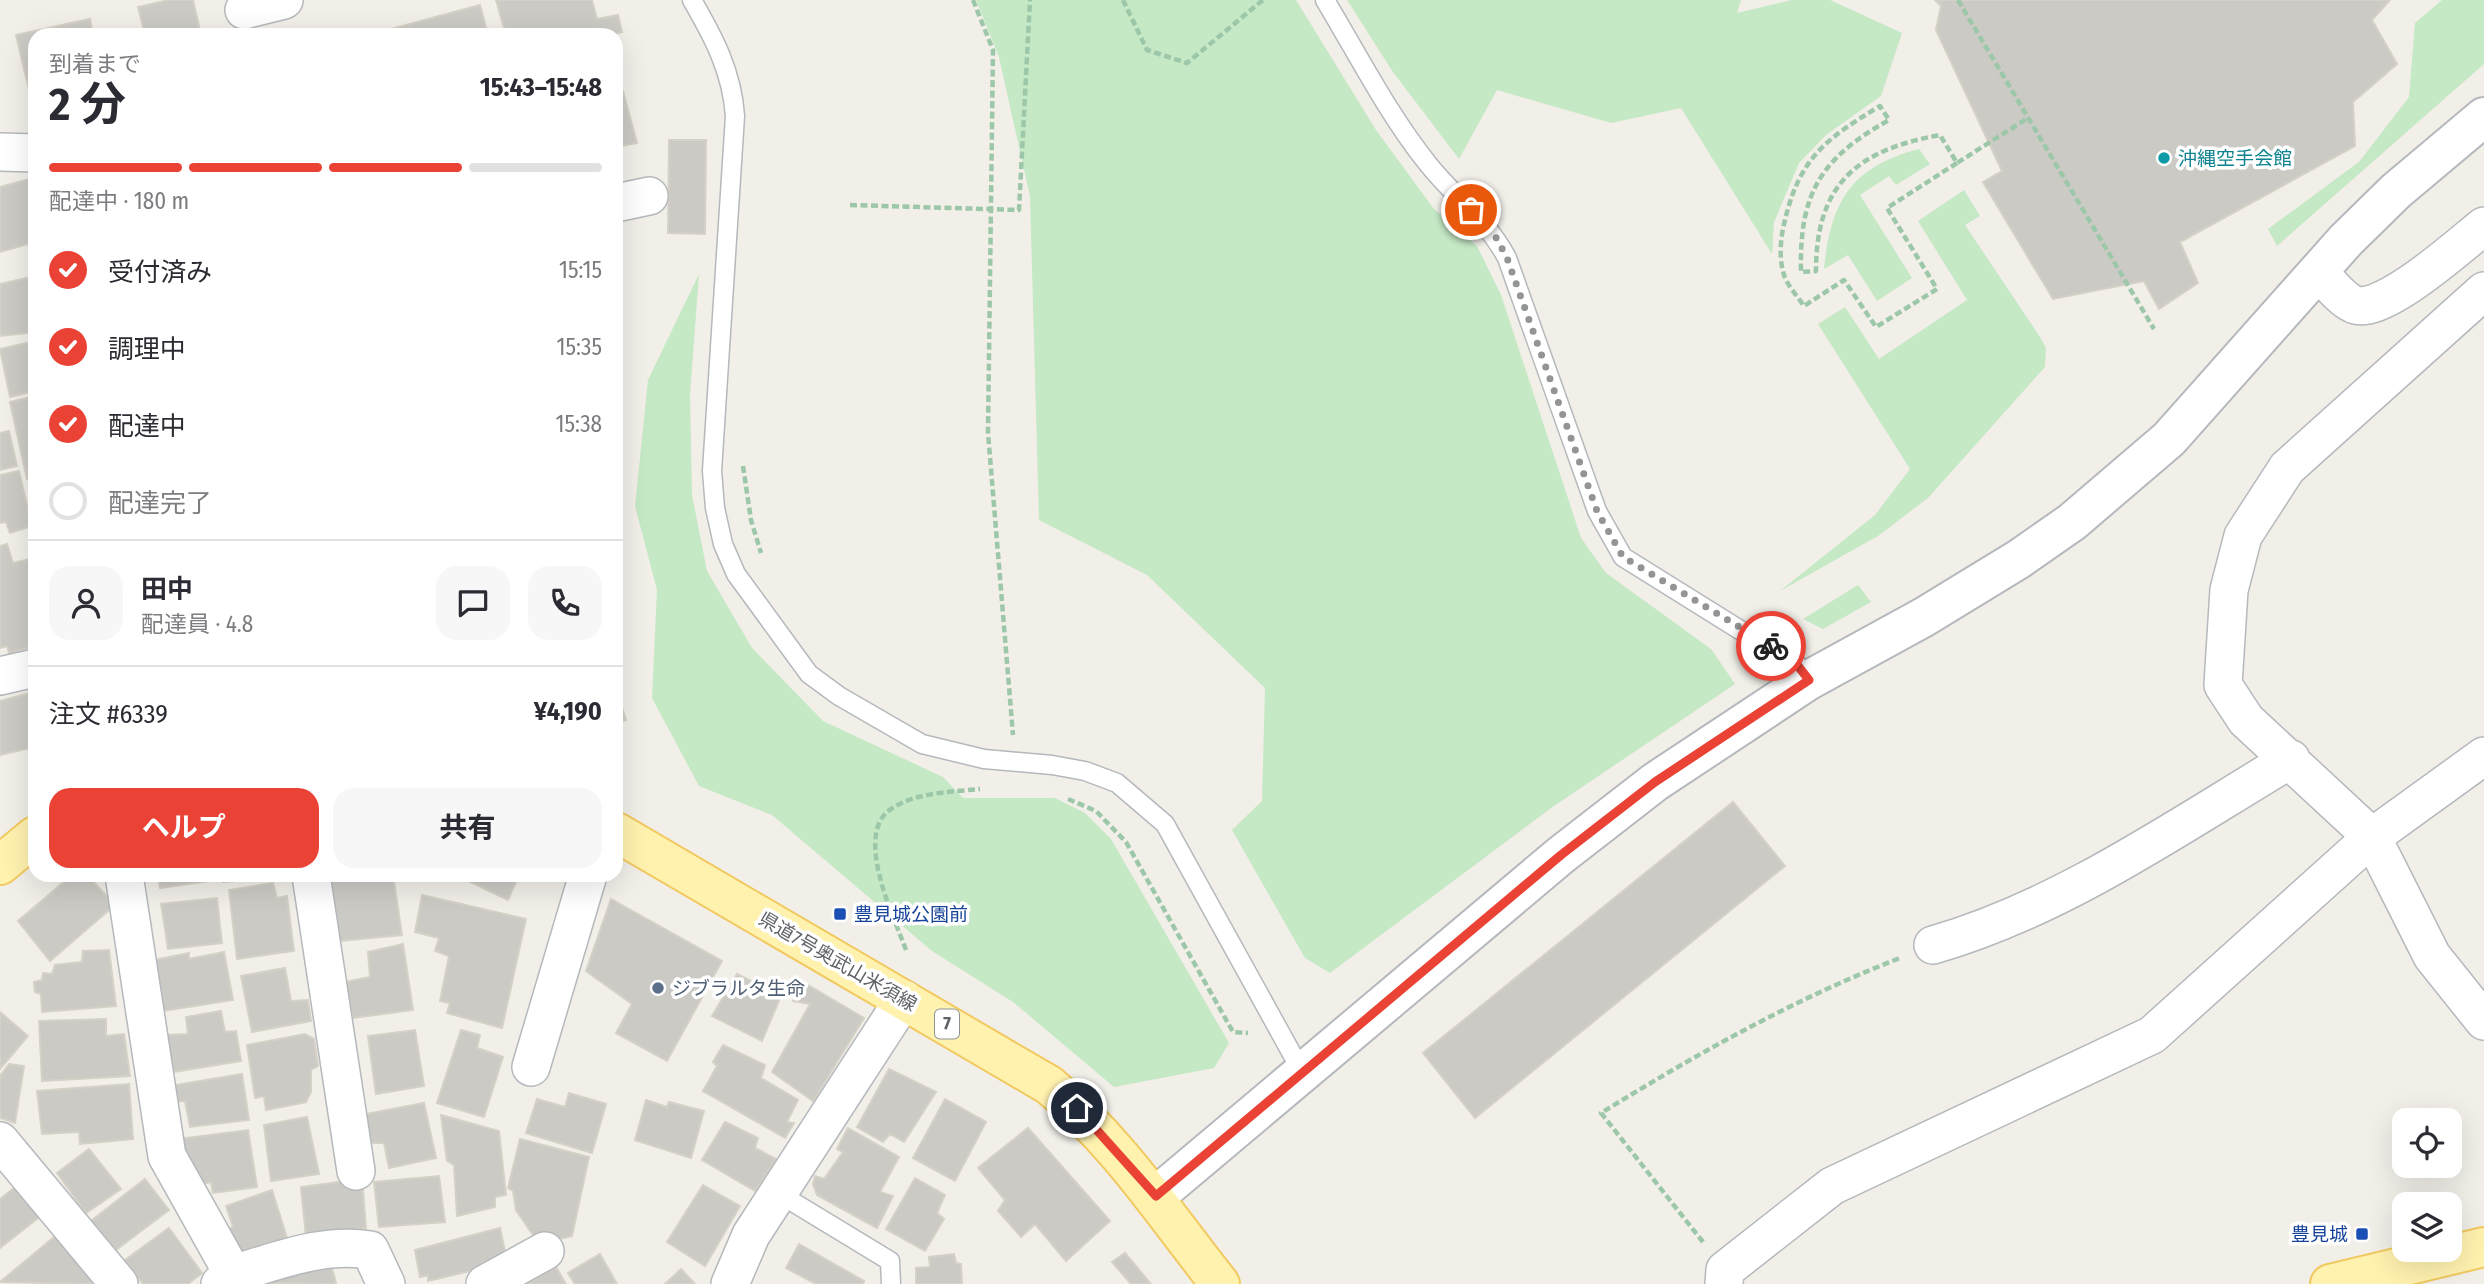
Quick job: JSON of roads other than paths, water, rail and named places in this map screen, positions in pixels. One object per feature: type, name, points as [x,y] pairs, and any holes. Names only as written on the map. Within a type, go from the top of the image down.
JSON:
[{"type":"main road","name":"県道7号奥武山米須線","points":[[623,836],[1049,1085],[1077,1108],[1156,1196],[1220,1284]]},
{"type":"main road","points":[[0,865],[28,842]]},
{"type":"main road","points":[[2330,1284],[2484,1247]]},
{"type":"street","points":[[245,15],[284,0]]},
{"type":"street","points":[[1156,1196],[1592,830],[1715,740],[1809,680],[1924,617],[2072,522],[2169,439],[2318,271],[2396,191],[2484,117]]},
{"type":"street","points":[[0,152],[28,153]]},
{"type":"street","points":[[2318,271],[2353,304],[2367,307],[2394,295],[2484,226]]},
{"type":"street","points":[[2484,291],[2287,468],[2243,536],[2229,590],[2223,685],[2246,720],[2372,837],[2431,956],[2484,1021]]},
{"type":"street","points":[[0,676],[28,670]]},
{"type":"street","points":[[1725,1277],[1832,1186],[2152,1035],[2372,837],[2484,756]]},
{"type":"street","points":[[1933,945],[1975,933],[2101,872],[2291,760]]},
{"type":"street","points":[[125,882],[167,1156],[227,1279],[290,1257],[349,1246],[370,1250],[386,1284]]},
{"type":"street","points":[[311,882],[356,1171]]},
{"type":"street","points":[[531,1067],[585,882]]},
{"type":"street","points":[[730,1284],[751,1235],[904,999]]},
{"type":"street","points":[[0,1141],[119,1284]]},
{"type":"street","points":[[485,1284],[545,1251]]},
{"type":"lane","points":[[692,0],[724,60],[733,89],[735,116],[712,471],[715,508],[723,544],[736,574],[809,674],[839,696],[922,744],[957,754],[1084,771],[1117,783],[1166,824],[1302,1072]]},
{"type":"lane","points":[[1325,0],[1374,82],[1428,164],[1492,230],[1507,258],[1597,511],[1623,557],[1740,630],[1791,657],[1809,680]]},
{"type":"lane","points":[[778,1193],[797,1207],[890,1261],[891,1284]]},
{"type":"place","name":"沖縄空手会館","points":[[2164,158]]},
{"type":"place","name":"豊見城公園前","points":[[840,914]]},
{"type":"place","name":"ジブラルタ生命","points":[[658,988]]},
{"type":"place","name":"豊見城","points":[[2362,1234]]}]
